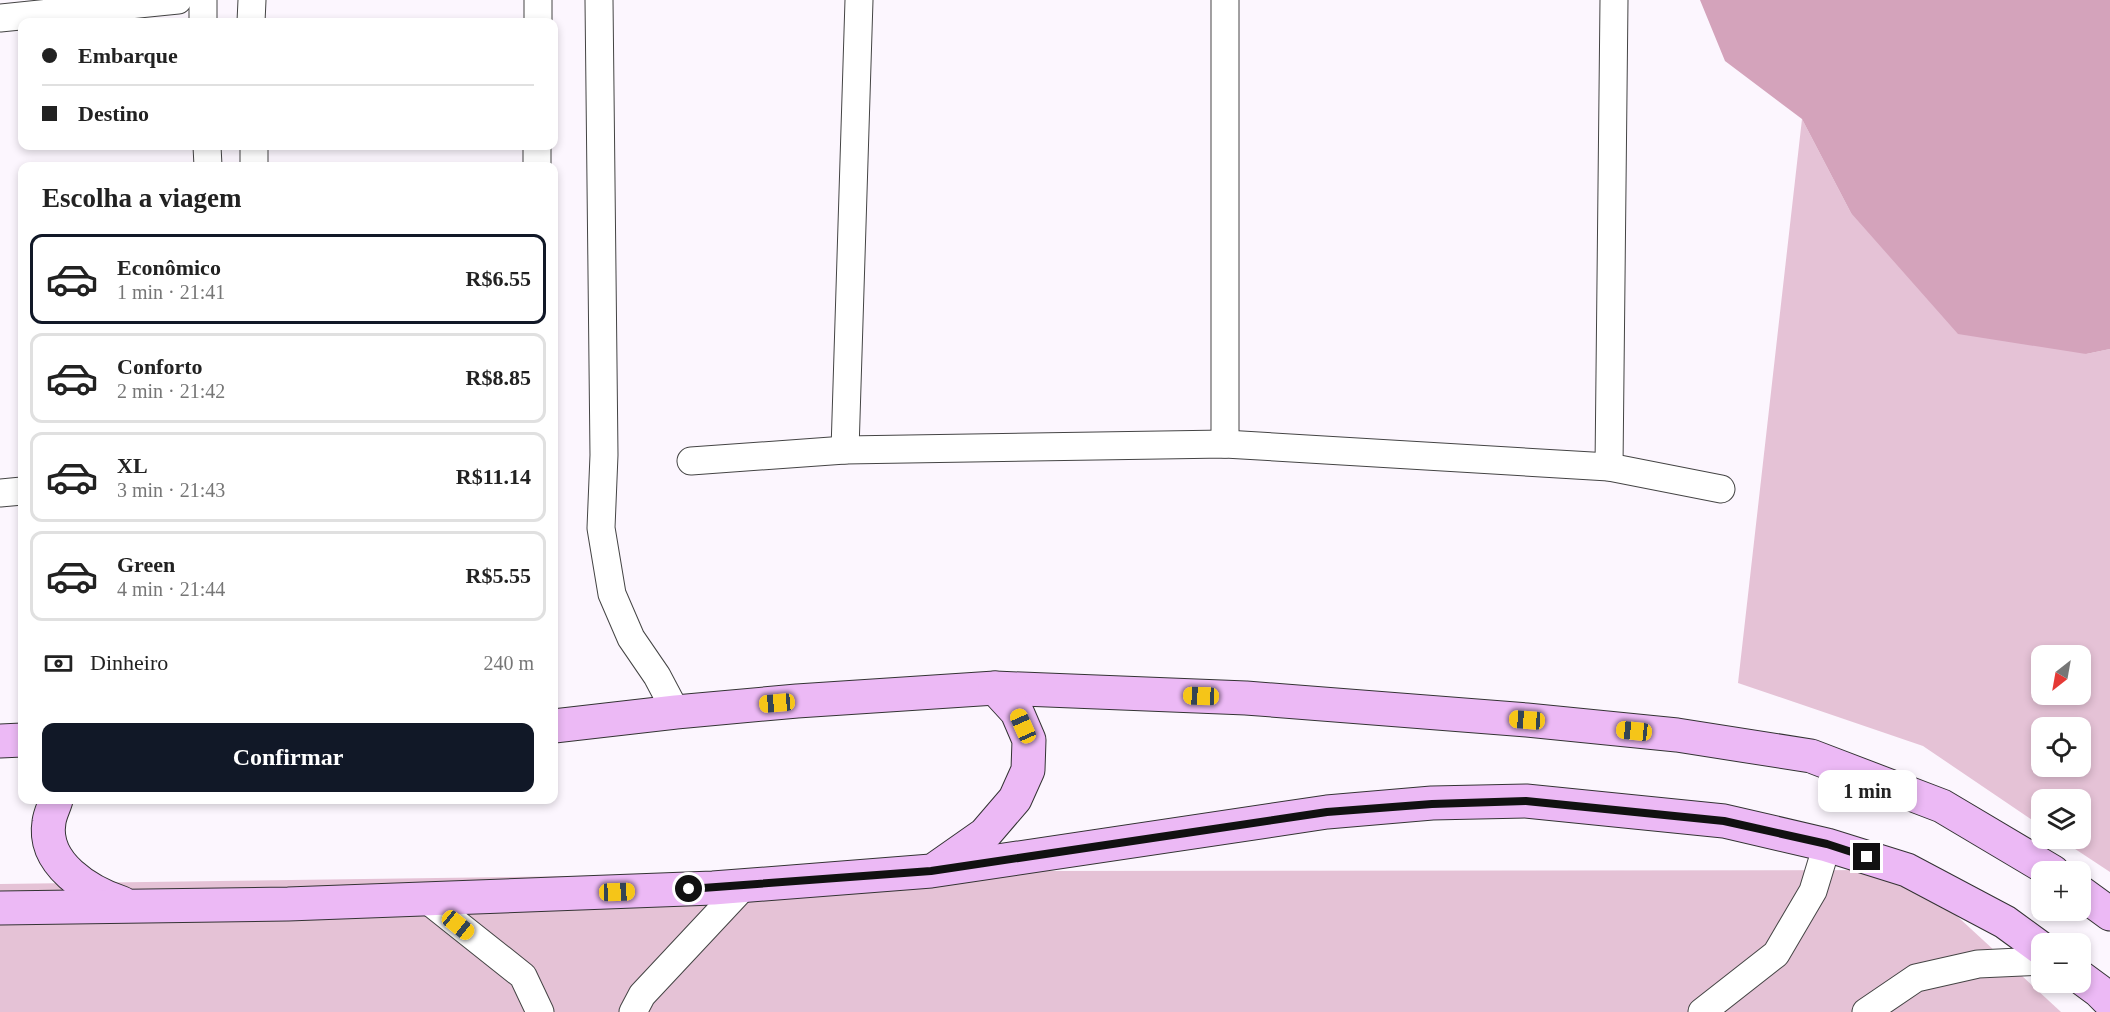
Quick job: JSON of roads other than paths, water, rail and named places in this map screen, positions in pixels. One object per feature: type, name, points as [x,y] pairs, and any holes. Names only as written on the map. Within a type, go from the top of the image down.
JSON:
[{"type":"main road","points":[[931,871],[985,834],[1015,799],[1028,770],[1029,740],[1017,712],[995,688]]},
{"type":"main road","points":[[558,726],[797,701],[995,688],[1246,698],[1527,720],[1677,735],[1811,756],[1942,806],[2034,861]]},
{"type":"main road","points":[[0,741],[18,740]]},
{"type":"main road","points":[[0,908],[135,908],[744,886],[931,871],[1327,812],[1444,803],[1526,801],[1724,821],[1827,844],[1907,870],[2005,922],[2031,941]]},
{"type":"main road","points":[[55,804],[49,823],[49,839],[54,853],[67,870],[81,885],[106,898],[135,908]]},
{"type":"main road","points":[[2091,900],[2110,914]]},
{"type":"main road","points":[[2091,985],[2110,1002]]},
{"type":"street","points":[[0,18],[178,0]]},
{"type":"street","points":[[203,0],[203,18]]},
{"type":"street","points":[[251,18],[252,0]]},
{"type":"street","points":[[538,0],[538,18]]},
{"type":"street","points":[[599,0],[604,455],[601,528],[612,594],[632,638],[657,676],[676,712]]},
{"type":"street","points":[[845,450],[859,0]]},
{"type":"street","points":[[1225,0],[1225,444]]},
{"type":"street","points":[[1609,467],[1614,0]]},
{"type":"street","points":[[691,461],[845,450],[1225,444],[1609,467],[1721,489]]},
{"type":"street","points":[[0,493],[18,491]]},
{"type":"street","points":[[1702,1012],[1776,954],[1813,891],[1827,844]]},
{"type":"street","points":[[633,1012],[642,995],[744,886]]},
{"type":"street","points":[[426,899],[523,976],[540,1012]]},
{"type":"street","points":[[1866,1012],[1916,978],[1978,964],[2031,962]]}]
